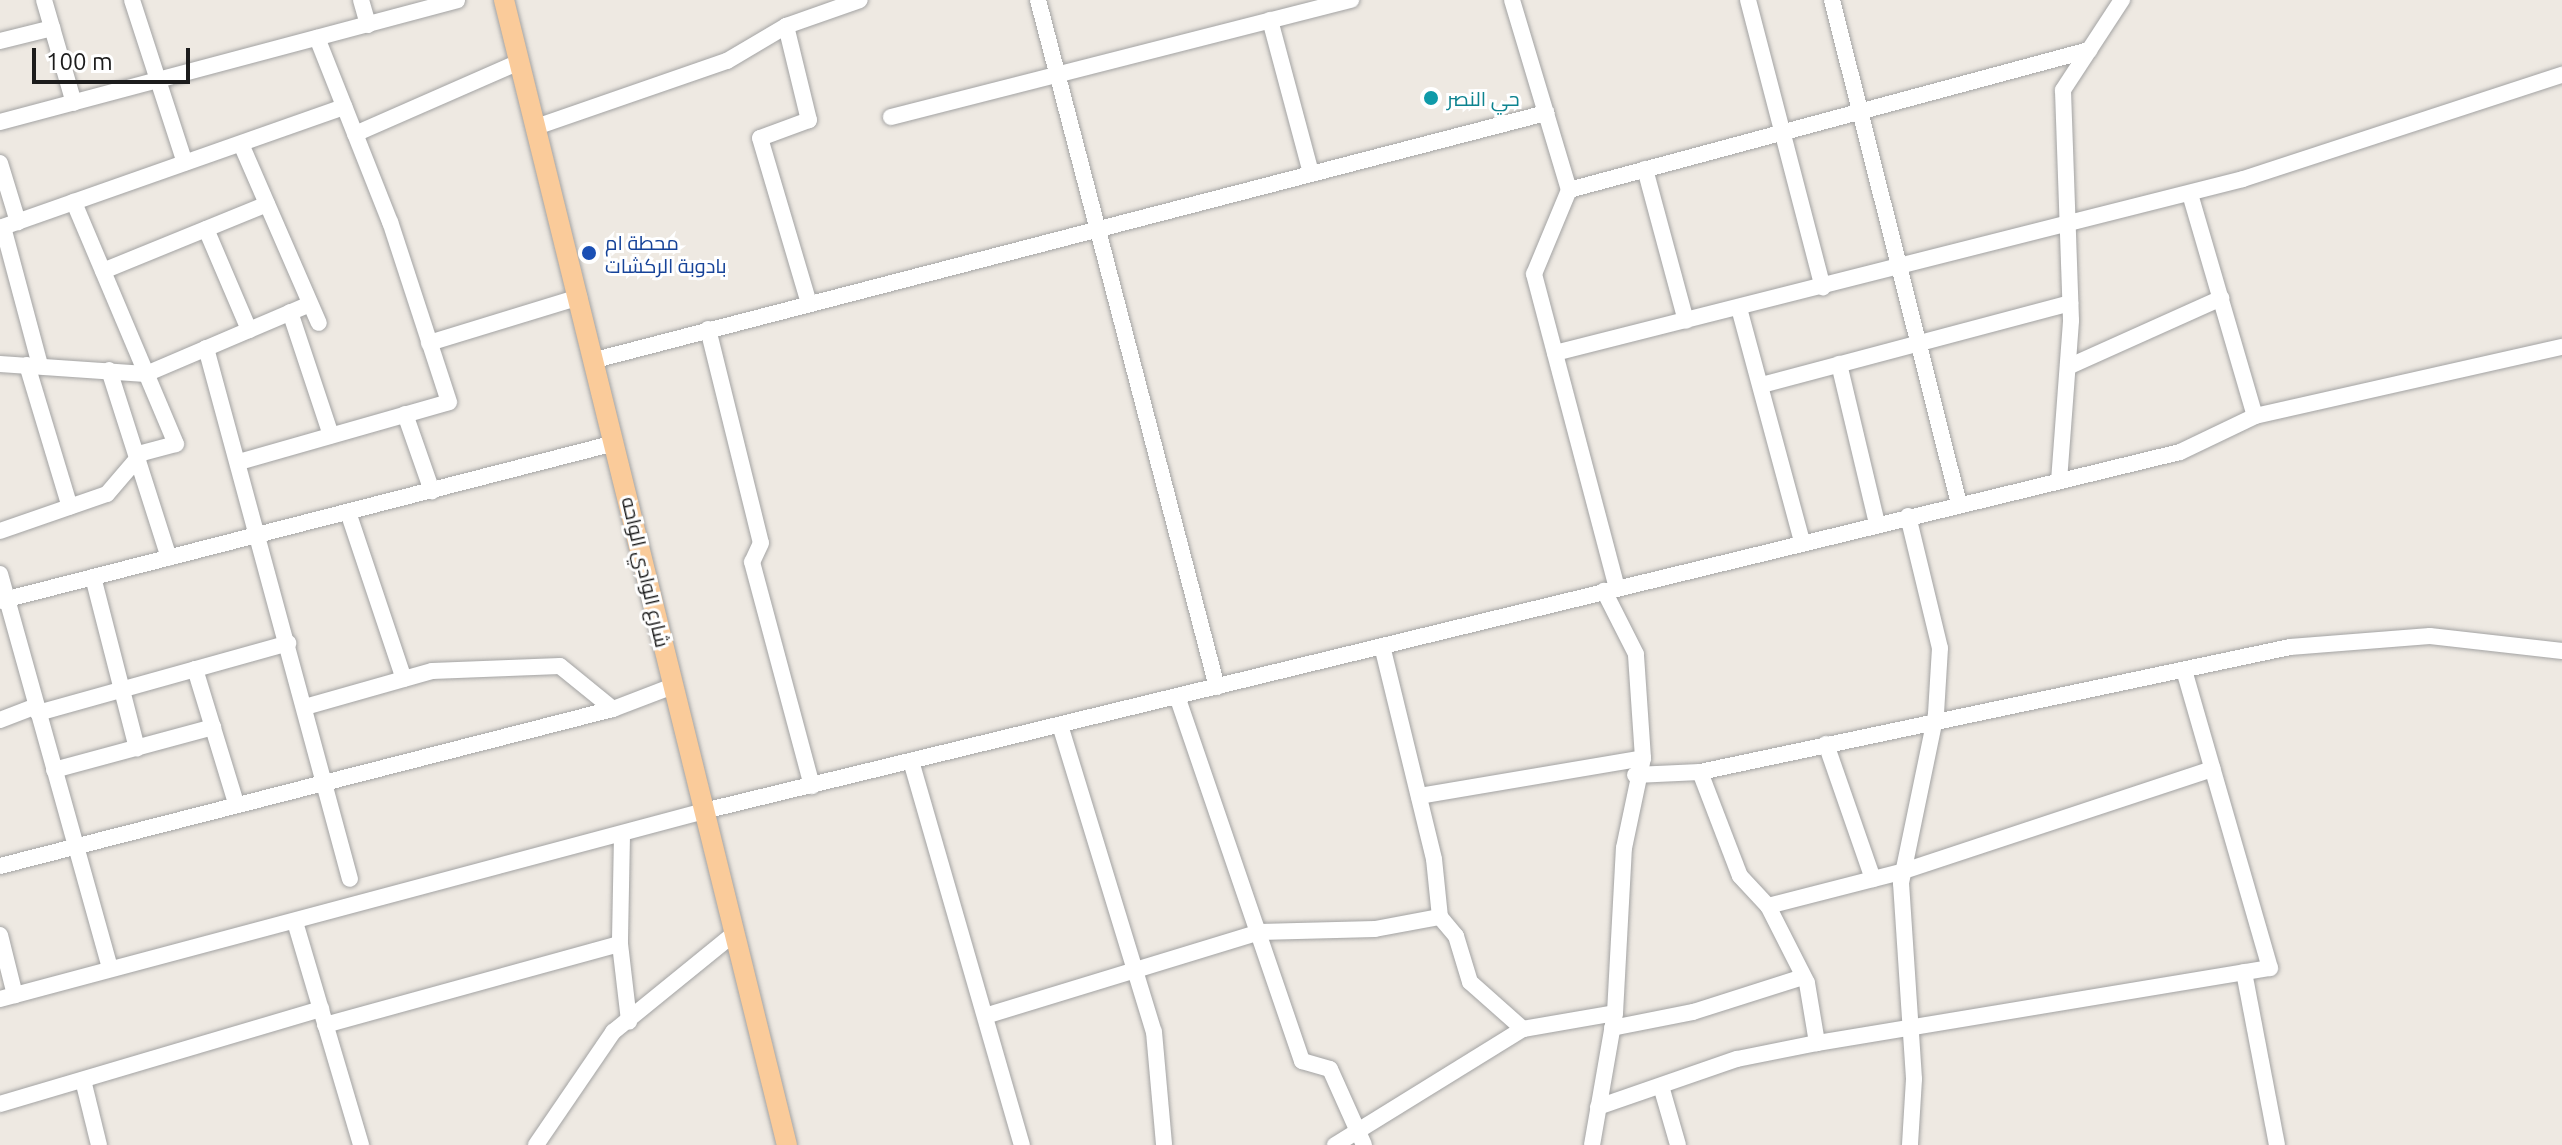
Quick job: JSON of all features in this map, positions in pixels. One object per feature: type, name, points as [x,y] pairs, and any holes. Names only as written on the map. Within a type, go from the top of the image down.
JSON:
[{"type":"main road","name":"شارع الوادي الواحه","points":[[504,0],[787,1145]]},
{"type":"street","points":[[44,0],[74,103]]},
{"type":"street","points":[[152,0],[133,3],[185,163]]},
{"type":"street","points":[[361,0],[368,25]]},
{"type":"street","points":[[0,122],[457,0]]},
{"type":"street","points":[[536,127],[727,61],[786,26],[860,0]]},
{"type":"street","points":[[1038,0],[1217,687]]},
{"type":"street","points":[[891,117],[1351,0]]},
{"type":"street","points":[[1512,0],[1569,190],[1534,274],[1610,587],[1636,654],[1643,758],[1635,775],[1614,1021],[1592,1145]]},
{"type":"street","points":[[1748,0],[1823,287]]},
{"type":"street","points":[[1832,0],[1959,504]]},
{"type":"street","points":[[2059,481],[2070,366],[2063,90],[2122,0]]},
{"type":"street","points":[[1270,20],[1311,173]]},
{"type":"street","points":[[786,26],[809,120],[760,138],[809,303]]},
{"type":"street","points":[[0,41],[52,28]]},
{"type":"street","points":[[239,462],[449,402],[355,134],[317,38]]},
{"type":"street","points":[[1569,190],[2089,50]]},
{"type":"street","points":[[355,134],[519,62]]},
{"type":"street","points":[[1555,353],[2190,194],[2562,75]]},
{"type":"street","points":[[7,225],[344,107]]},
{"type":"street","points":[[595,360],[1546,113]]},
{"type":"street","points":[[241,144],[319,323]]},
{"type":"street","points":[[0,163],[7,225],[33,365],[70,507]]},
{"type":"street","points":[[1645,169],[1686,321]]},
{"type":"street","points":[[2190,194],[2255,416]]},
{"type":"street","points":[[0,531],[107,494],[137,459],[176,444],[74,202]]},
{"type":"street","points":[[103,271],[267,204]]},
{"type":"street","points":[[206,229],[249,330]]},
{"type":"street","points":[[429,343],[579,297]]},
{"type":"street","points":[[2070,366],[2221,298]]},
{"type":"street","points":[[1762,385],[2070,303]]},
{"type":"street","points":[[0,364],[146,374],[310,304]]},
{"type":"street","points":[[1739,308],[1802,541]]},
{"type":"street","points":[[290,312],[331,435]]},
{"type":"street","points":[[708,329],[761,543],[752,562],[812,786]]},
{"type":"street","points":[[0,935],[7,997],[704,811],[1217,687],[1610,587],[2180,452],[2255,416],[2562,347]]},
{"type":"street","points":[[206,348],[260,535],[350,879]]},
{"type":"street","points":[[1839,364],[1877,523]]},
{"type":"street","points":[[109,370],[169,558]]},
{"type":"street","points":[[405,414],[432,491]]},
{"type":"street","points":[[3,600],[615,443]]},
{"type":"street","points":[[348,512],[404,679]]},
{"type":"street","points":[[1908,516],[1940,648],[1935,720],[1904,871],[1910,1023],[1910,1145]]},
{"type":"street","points":[[0,574],[3,600],[110,969]]},
{"type":"street","points":[[93,577],[137,748]]},
{"type":"street","points":[[1635,775],[1700,772],[2290,647],[2430,636],[2562,651]]},
{"type":"street","points":[[0,720],[288,643]]},
{"type":"street","points":[[1382,646],[1419,796],[1440,917],[1456,936],[1470,982],[1523,1029]]},
{"type":"street","points":[[305,707],[432,671],[560,666],[613,709]]},
{"type":"street","points":[[195,669],[236,803]]},
{"type":"street","points":[[1598,1107],[1661,1086],[1817,1043],[1910,1023],[2270,968],[2184,670]]},
{"type":"street","points":[[0,866],[76,851],[236,803],[325,785],[613,709],[673,686]]},
{"type":"street","points":[[1177,696],[1302,1061],[1330,1069],[1361,1138]]},
{"type":"street","points":[[1060,725],[1154,1032],[1164,1145]]},
{"type":"street","points":[[54,770],[213,727]]},
{"type":"street","points":[[1826,744],[1873,879]]},
{"type":"street","points":[[1419,796],[1643,758]]},
{"type":"street","points":[[911,761],[1022,1145]]},
{"type":"street","points":[[1768,906],[1904,871],[2213,769]]},
{"type":"street","points":[[1700,772],[1740,876],[1768,906],[1803,977],[1817,1043]]},
{"type":"street","points":[[622,835],[620,944],[629,1021]]},
{"type":"street","points":[[985,1016],[1259,932],[1375,929],[1440,917]]},
{"type":"street","points":[[295,922],[357,1144]]},
{"type":"street","points":[[536,1145],[613,1032],[735,933]]},
{"type":"street","points":[[0,1104],[323,1017],[620,944]]},
{"type":"street","points":[[2244,972],[2277,1145]]},
{"type":"street","points":[[1335,1145],[1361,1138],[1523,1029],[1693,1012],[1803,977]]},
{"type":"street","points":[[83,1080],[99,1145]]},
{"type":"street","points":[[1661,1086],[1678,1145]]},
{"type":"place","name":"حي النصر","points":[[1431,98]]},
{"type":"place","name":"محطة ام بادوبة الركشات","points":[[589,253]]}]
